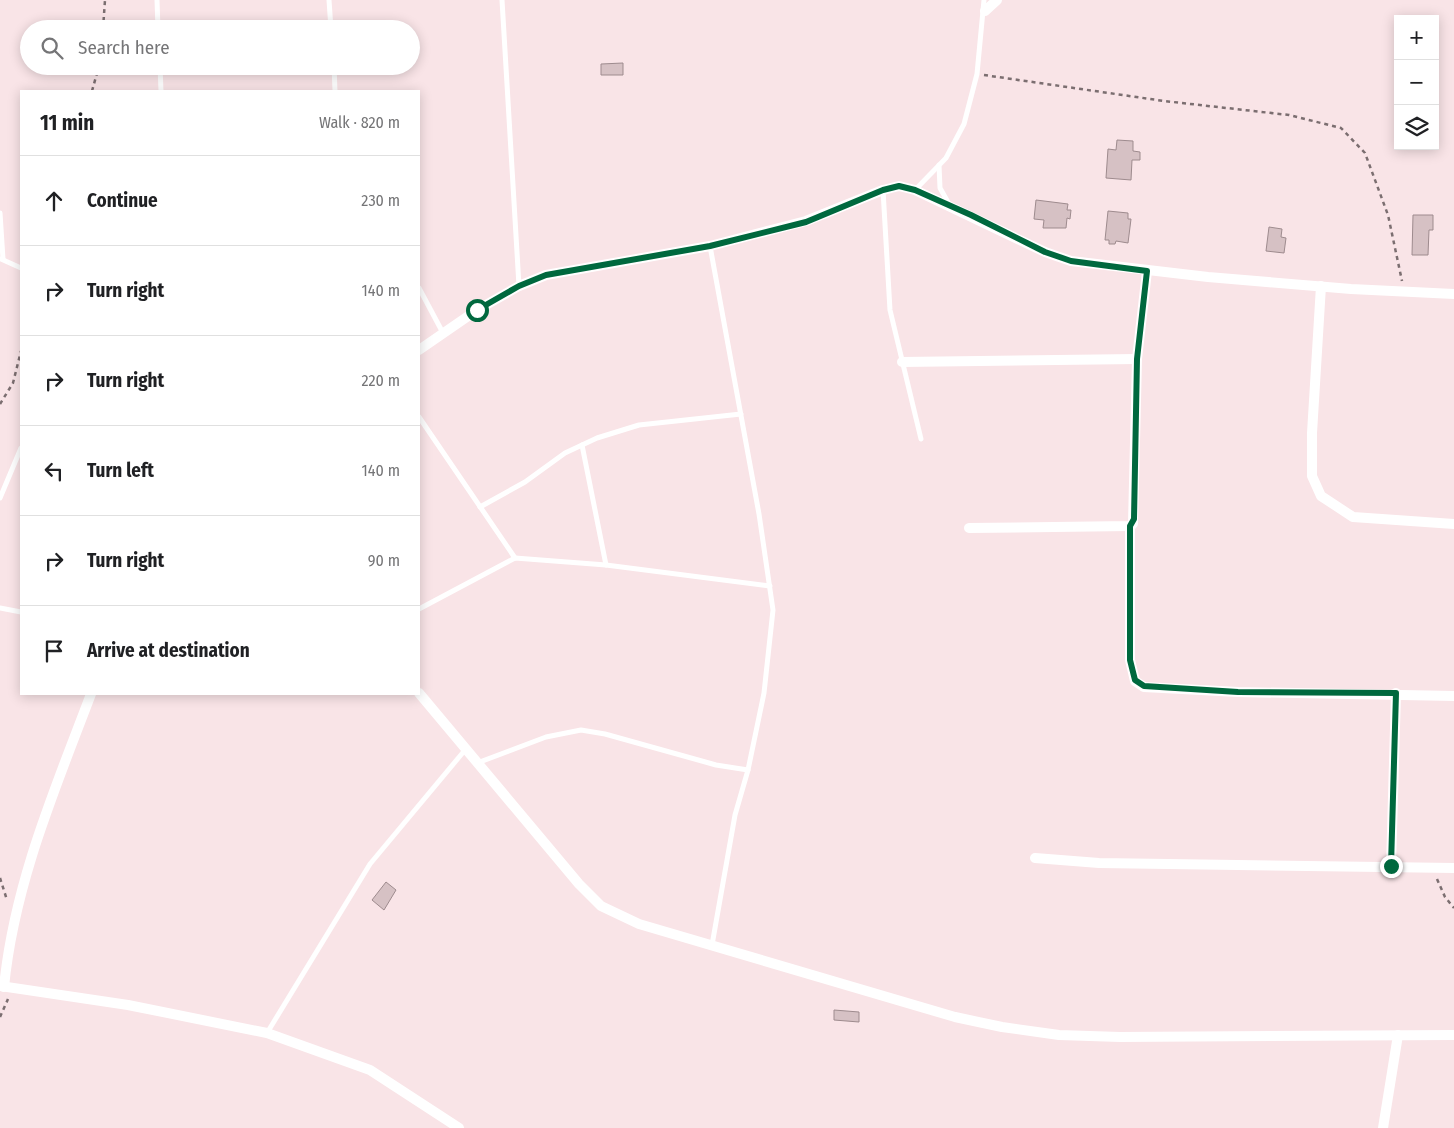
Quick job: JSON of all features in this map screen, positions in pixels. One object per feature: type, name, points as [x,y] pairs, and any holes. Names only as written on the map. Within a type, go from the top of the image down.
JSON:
[{"type":"street","points":[[985,11],[996,0]]},
{"type":"street","points":[[420,349],[519,286],[546,275],[710,246],[806,222],[883,190],[899,186],[915,190],[1045,252],[1071,261],[1147,271],[1321,286],[1454,294]]},
{"type":"street","points":[[1147,271],[1137,359],[1134,519],[1130,526],[1130,660],[1135,680],[1144,686],[1238,692],[1396,693],[1454,696]]},
{"type":"street","points":[[1321,286],[1312,433],[1312,476],[1321,496],[1353,517],[1454,524]]},
{"type":"street","points":[[902,362],[1137,359]]},
{"type":"street","points":[[969,528],[1130,526]]},
{"type":"street","points":[[1391,866],[1396,693]]},
{"type":"street","points":[[420,694],[476,764],[579,884],[601,906],[639,924],[955,1017],[1002,1028],[1059,1035],[1120,1038],[1454,1035]]},
{"type":"street","points":[[91,695],[62,768],[25,880],[10,939],[4,987],[128,1005],[267,1033],[370,1070],[459,1128]]},
{"type":"street","points":[[1035,858],[1099,863],[1454,868]]},
{"type":"street","points":[[1383,1128],[1398,1035]]},
{"type":"lane","points":[[157,0],[158,20]]},
{"type":"lane","points":[[329,0],[330,20]]},
{"type":"lane","points":[[502,0],[519,286]]},
{"type":"lane","points":[[915,190],[955,143],[964,124],[977,74],[985,11],[984,0]]},
{"type":"lane","points":[[160,75],[161,90]]},
{"type":"lane","points":[[334,75],[335,90]]},
{"type":"lane","points":[[939,164],[940,188],[951,206]]},
{"type":"lane","points":[[883,190],[890,310],[922,439]]},
{"type":"lane","points":[[0,212],[1,259],[20,268]]},
{"type":"lane","points":[[710,246],[741,414],[773,610],[772,639],[764,693],[748,770],[735,815],[712,945]]},
{"type":"lane","points":[[420,290],[443,333]]},
{"type":"lane","points":[[480,507],[526,482],[565,453],[597,438],[639,425],[741,414]]},
{"type":"lane","points":[[420,418],[515,558]]},
{"type":"lane","points":[[582,445],[606,565]]},
{"type":"lane","points":[[0,498],[20,450]]},
{"type":"lane","points":[[420,608],[515,558],[606,565],[770,586]]},
{"type":"lane","points":[[0,608],[20,612]]},
{"type":"lane","points":[[476,764],[546,737],[581,730],[604,734],[716,765],[748,770]]},
{"type":"lane","points":[[267,1033],[370,864],[465,750]]},
{"type":"path","points":[[104,20],[105,0]]},
{"type":"path","points":[[977,74],[1164,101],[1289,115],[1341,128],[1365,153],[1388,215],[1404,292]]},
{"type":"path","points":[[92,90],[96,75]]},
{"type":"path","points":[[0,404],[13,383],[20,356]]},
{"type":"path","points":[[1433,867],[1440,887],[1454,908]]},
{"type":"path","points":[[0,1017],[7,1005],[4,987]]},
{"type":"building","points":[[623,63],[623,75],[601,75],[601,64]]},
{"type":"building","points":[[1117,140],[1133,141],[1133,151],[1140,152],[1140,160],[1132,160],[1131,180],[1106,178],[1108,149],[1116,150]]},
{"type":"building","points":[[1036,200],[1068,204],[1067,210],[1071,210],[1070,219],[1067,218],[1066,228],[1043,228],[1044,220],[1034,219]]},
{"type":"building","points":[[1108,211],[1128,213],[1128,219],[1131,219],[1128,243],[1116,241],[1115,244],[1109,244],[1109,240],[1105,240]]},
{"type":"building","points":[[1413,215],[1433,215],[1433,230],[1429,230],[1428,255],[1412,255]]},
{"type":"building","points":[[1269,227],[1282,229],[1281,237],[1286,238],[1284,253],[1266,251]]},
{"type":"building","points":[[386,882],[396,890],[384,910],[372,900]]},
{"type":"building","points":[[834,1010],[859,1012],[859,1022],[834,1020]]},
{"type":"route","points":[[477,310],[519,286],[546,275],[710,246],[806,222],[883,190],[899,186],[915,190],[971,215],[1045,252],[1071,261],[1147,271],[1137,359],[1134,519],[1133,524],[1130,526],[1132,596],[1130,660],[1135,680],[1144,686],[1238,692],[1396,693],[1391,866]]}]
